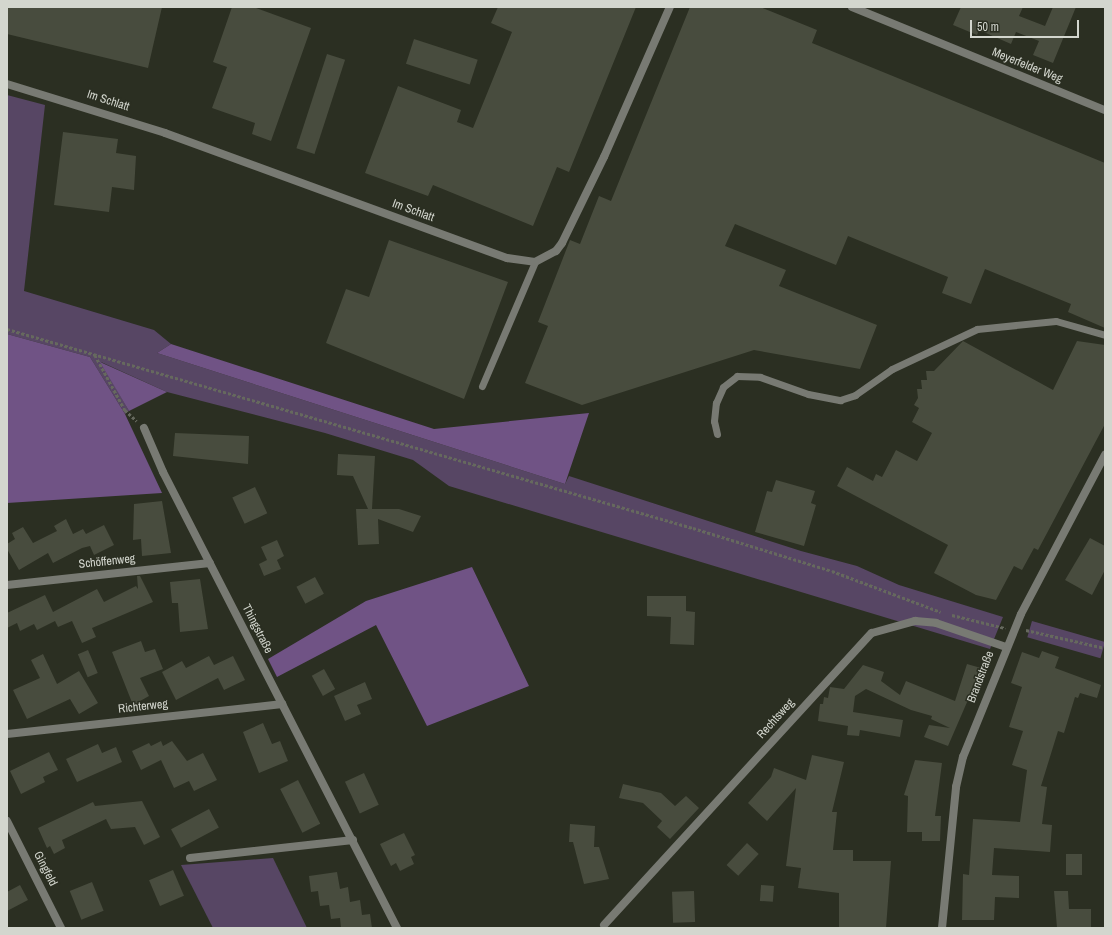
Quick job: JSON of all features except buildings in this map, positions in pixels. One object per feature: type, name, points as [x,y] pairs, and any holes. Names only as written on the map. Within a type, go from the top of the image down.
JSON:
[{"type":"street","points":[[535,262],[556,251],[562,242],[604,157],[670,7]]},
{"type":"street","name":"Meyerfelder Weg","points":[[852,7],[1105,110]]},
{"type":"street","name":"Im Schlatt","points":[[7,84],[165,133],[507,258],[535,262]]},
{"type":"street","name":"Thingstraße","points":[[144,428],[149,444],[397,928]]},
{"type":"street","name":"Brandstraße","points":[[942,928],[958,780],[963,757],[1014,629],[1105,455]]},
{"type":"street","name":"Schöffenweg","points":[[7,585],[210,563]]},
{"type":"street","name":"Rechtsweg","points":[[604,925],[872,633],[915,621],[936,623],[1006,647]]},
{"type":"street","name":"Richterweg","points":[[7,734],[282,704]]},
{"type":"street","name":"Gingfeld","points":[[7,822],[61,928]]},
{"type":"street","points":[[190,858],[353,840]]},
{"type":"lane","points":[[482,386],[535,262]]},
{"type":"lane","points":[[717,434],[714,421],[716,403],[723,387],[737,376],[760,377],[808,394],[840,400],[855,395],[892,369],[977,329],[1056,322],[1105,334]]},
{"type":"path","points":[[7,329],[693,528],[832,571],[943,612]]},
{"type":"path","points":[[95,355],[125,410],[144,428]]},
{"type":"path","points":[[950,614],[993,627],[1038,630],[1105,648]]},
{"type":"shaded area","points":[[7,95],[45,105],[24,291],[154,330],[171,344],[157,353],[565,484],[569,476],[801,551],[857,566],[899,585],[1003,617],[990,649],[449,486],[413,460],[325,433],[167,392],[101,362],[129,411],[125,414],[90,357],[7,334]]},
{"type":"shaded area","points":[[7,334],[90,357],[125,414],[162,493],[7,503]]},
{"type":"shaded area","points":[[171,344],[434,429],[589,413],[565,484],[157,353]]},
{"type":"shaded area","points":[[100,362],[167,392],[129,411]]},
{"type":"shaded area","points":[[472,567],[529,686],[427,726],[376,625],[277,677],[268,659],[366,601]]},
{"type":"shaded area","points":[[1032,621],[1105,642],[1100,658],[1027,637]]},
{"type":"shaded area","points":[[273,858],[307,928],[213,928],[181,865]]}]
